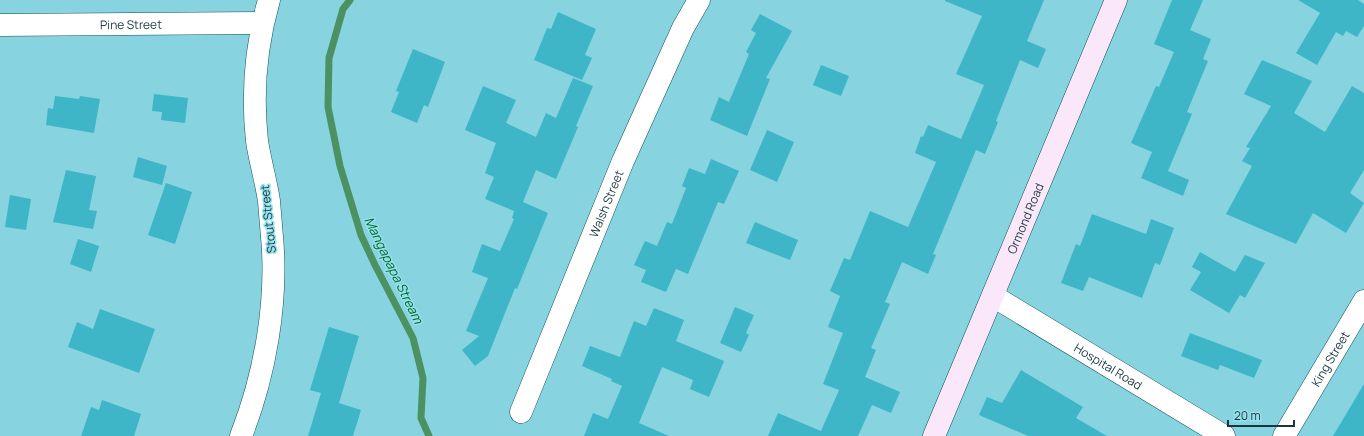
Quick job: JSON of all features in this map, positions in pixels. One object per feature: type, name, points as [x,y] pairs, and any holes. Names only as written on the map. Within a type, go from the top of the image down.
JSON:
[{"type":"main road","name":"Ormond Road","points":[[934,436],[1116,0]]},
{"type":"street","name":"Stout Street","points":[[241,436],[251,410],[262,371],[270,325],[273,282],[269,200],[257,141],[255,108],[257,66],[262,23],[270,0]]},
{"type":"street","name":"Walsh Street","points":[[521,412],[623,161],[683,28],[699,0]]},
{"type":"street","name":"Pine Street","points":[[0,25],[262,23]]},
{"type":"street","name":"Hospital Road","points":[[993,296],[1224,436]]},
{"type":"street","name":"King Street","points":[[1284,436],[1364,302]]},
{"type":"building","points":[[945,0],[1044,0],[1027,41],[1046,49],[1038,68],[1020,60],[996,121],[998,122],[985,154],[976,150],[933,254],[936,255],[928,274],[902,262],[885,302],[890,304],[871,348],[876,350],[865,377],[900,392],[891,413],[872,405],[858,436],[768,436],[778,413],[821,431],[839,390],[823,384],[843,333],[828,327],[840,296],[830,291],[844,258],[850,260],[870,211],[908,227],[936,162],[915,153],[921,136],[923,137],[928,125],[961,139],[984,85],[956,74],[982,16]]},
{"type":"building","points":[[1172,0],[1203,0],[1190,30],[1211,39],[1203,59],[1208,61],[1187,112],[1192,114],[1168,171],[1189,180],[1183,196],[1141,178],[1152,152],[1131,143],[1156,86],[1159,87],[1174,52],[1154,44]]},
{"type":"building","points":[[1298,0],[1358,0],[1364,4],[1364,26],[1357,37],[1346,31],[1343,36],[1336,32],[1317,65],[1296,53],[1320,13]]},
{"type":"building","points":[[558,12],[596,29],[585,55],[592,58],[582,80],[534,60],[547,28],[551,29]]},
{"type":"building","points":[[760,14],[792,31],[766,78],[770,79],[747,136],[710,120],[719,97],[729,102],[749,54],[746,52],[756,33],[751,30]]},
{"type":"building","points":[[413,49],[445,62],[428,107],[424,105],[417,123],[391,112],[399,92],[396,91]]},
{"type":"building","points":[[1262,60],[1312,81],[1294,113],[1325,132],[1352,86],[1364,93],[1364,170],[1350,193],[1364,203],[1346,233],[1313,213],[1296,244],[1226,214],[1252,166],[1242,161],[1250,148],[1246,147],[1271,106],[1244,94]]},
{"type":"building","points":[[821,65],[849,76],[841,96],[813,85]]},
{"type":"building","points":[[573,78],[593,86],[576,126],[578,127],[556,179],[536,170],[523,202],[548,213],[517,289],[515,288],[488,356],[475,366],[462,350],[479,336],[466,331],[488,278],[472,272],[482,244],[500,251],[514,219],[512,218],[514,211],[485,199],[494,177],[485,173],[496,143],[465,130],[483,86],[516,100],[506,123],[536,137],[546,113],[556,118]]},
{"type":"building","points":[[154,94],[188,98],[185,123],[161,120],[162,112],[152,111]]},
{"type":"building","points":[[55,96],[79,99],[80,96],[100,99],[94,133],[46,125],[48,108],[53,109]]},
{"type":"building","points":[[767,130],[794,142],[777,182],[750,170]]},
{"type":"building","points":[[138,157],[167,166],[162,185],[133,177]]},
{"type":"building","points":[[711,159],[739,171],[724,204],[718,202],[688,274],[676,269],[666,292],[641,282],[646,270],[634,265],[645,241],[657,246],[667,222],[672,224],[686,188],[682,186],[689,168],[705,174]]},
{"type":"building","points":[[66,170],[96,176],[89,210],[97,211],[93,229],[53,222]]},
{"type":"building","points":[[166,183],[192,192],[175,244],[148,235]]},
{"type":"building","points":[[10,195],[31,199],[26,230],[5,227]]},
{"type":"building","points":[[1092,214],[1146,234],[1151,219],[1174,228],[1160,265],[1155,263],[1142,298],[1089,277],[1083,291],[1061,283],[1076,244],[1080,246]]},
{"type":"building","points":[[755,222],[798,240],[790,260],[746,243]]},
{"type":"building","points":[[78,239],[99,246],[91,272],[70,264]]},
{"type":"building","points":[[1200,252],[1235,272],[1245,255],[1265,263],[1245,298],[1240,295],[1229,313],[1190,290],[1201,272],[1192,267]]},
{"type":"building","points":[[735,307],[754,315],[746,333],[749,335],[741,352],[720,343]]},
{"type":"building","points":[[654,308],[684,320],[676,341],[724,361],[709,397],[690,389],[693,380],[662,367],[639,423],[669,436],[584,436],[593,413],[608,419],[622,386],[611,381],[612,379],[582,366],[590,346],[620,357],[634,321],[646,326]]},
{"type":"building","points":[[100,309],[155,329],[139,373],[68,347],[77,322],[93,329]]},
{"type":"building","points":[[329,327],[359,336],[339,403],[361,410],[353,436],[308,436],[321,393],[310,390]]},
{"type":"building","points":[[1190,333],[1262,360],[1254,378],[1220,365],[1218,370],[1181,356]]},
{"type":"building","points":[[1021,370],[1083,407],[1076,418],[1107,436],[1028,436],[979,415],[987,397],[1002,403]]},
{"type":"building","points":[[1364,384],[1364,436],[1333,436]]},
{"type":"building","points":[[102,400],[141,414],[134,436],[81,436],[91,407],[99,410]]},
{"type":"waterway","name":"Mangapapa Stream","points":[[350,0],[343,9],[329,58],[328,107],[340,166],[361,235],[413,338],[423,378],[421,418],[429,436]]}]
